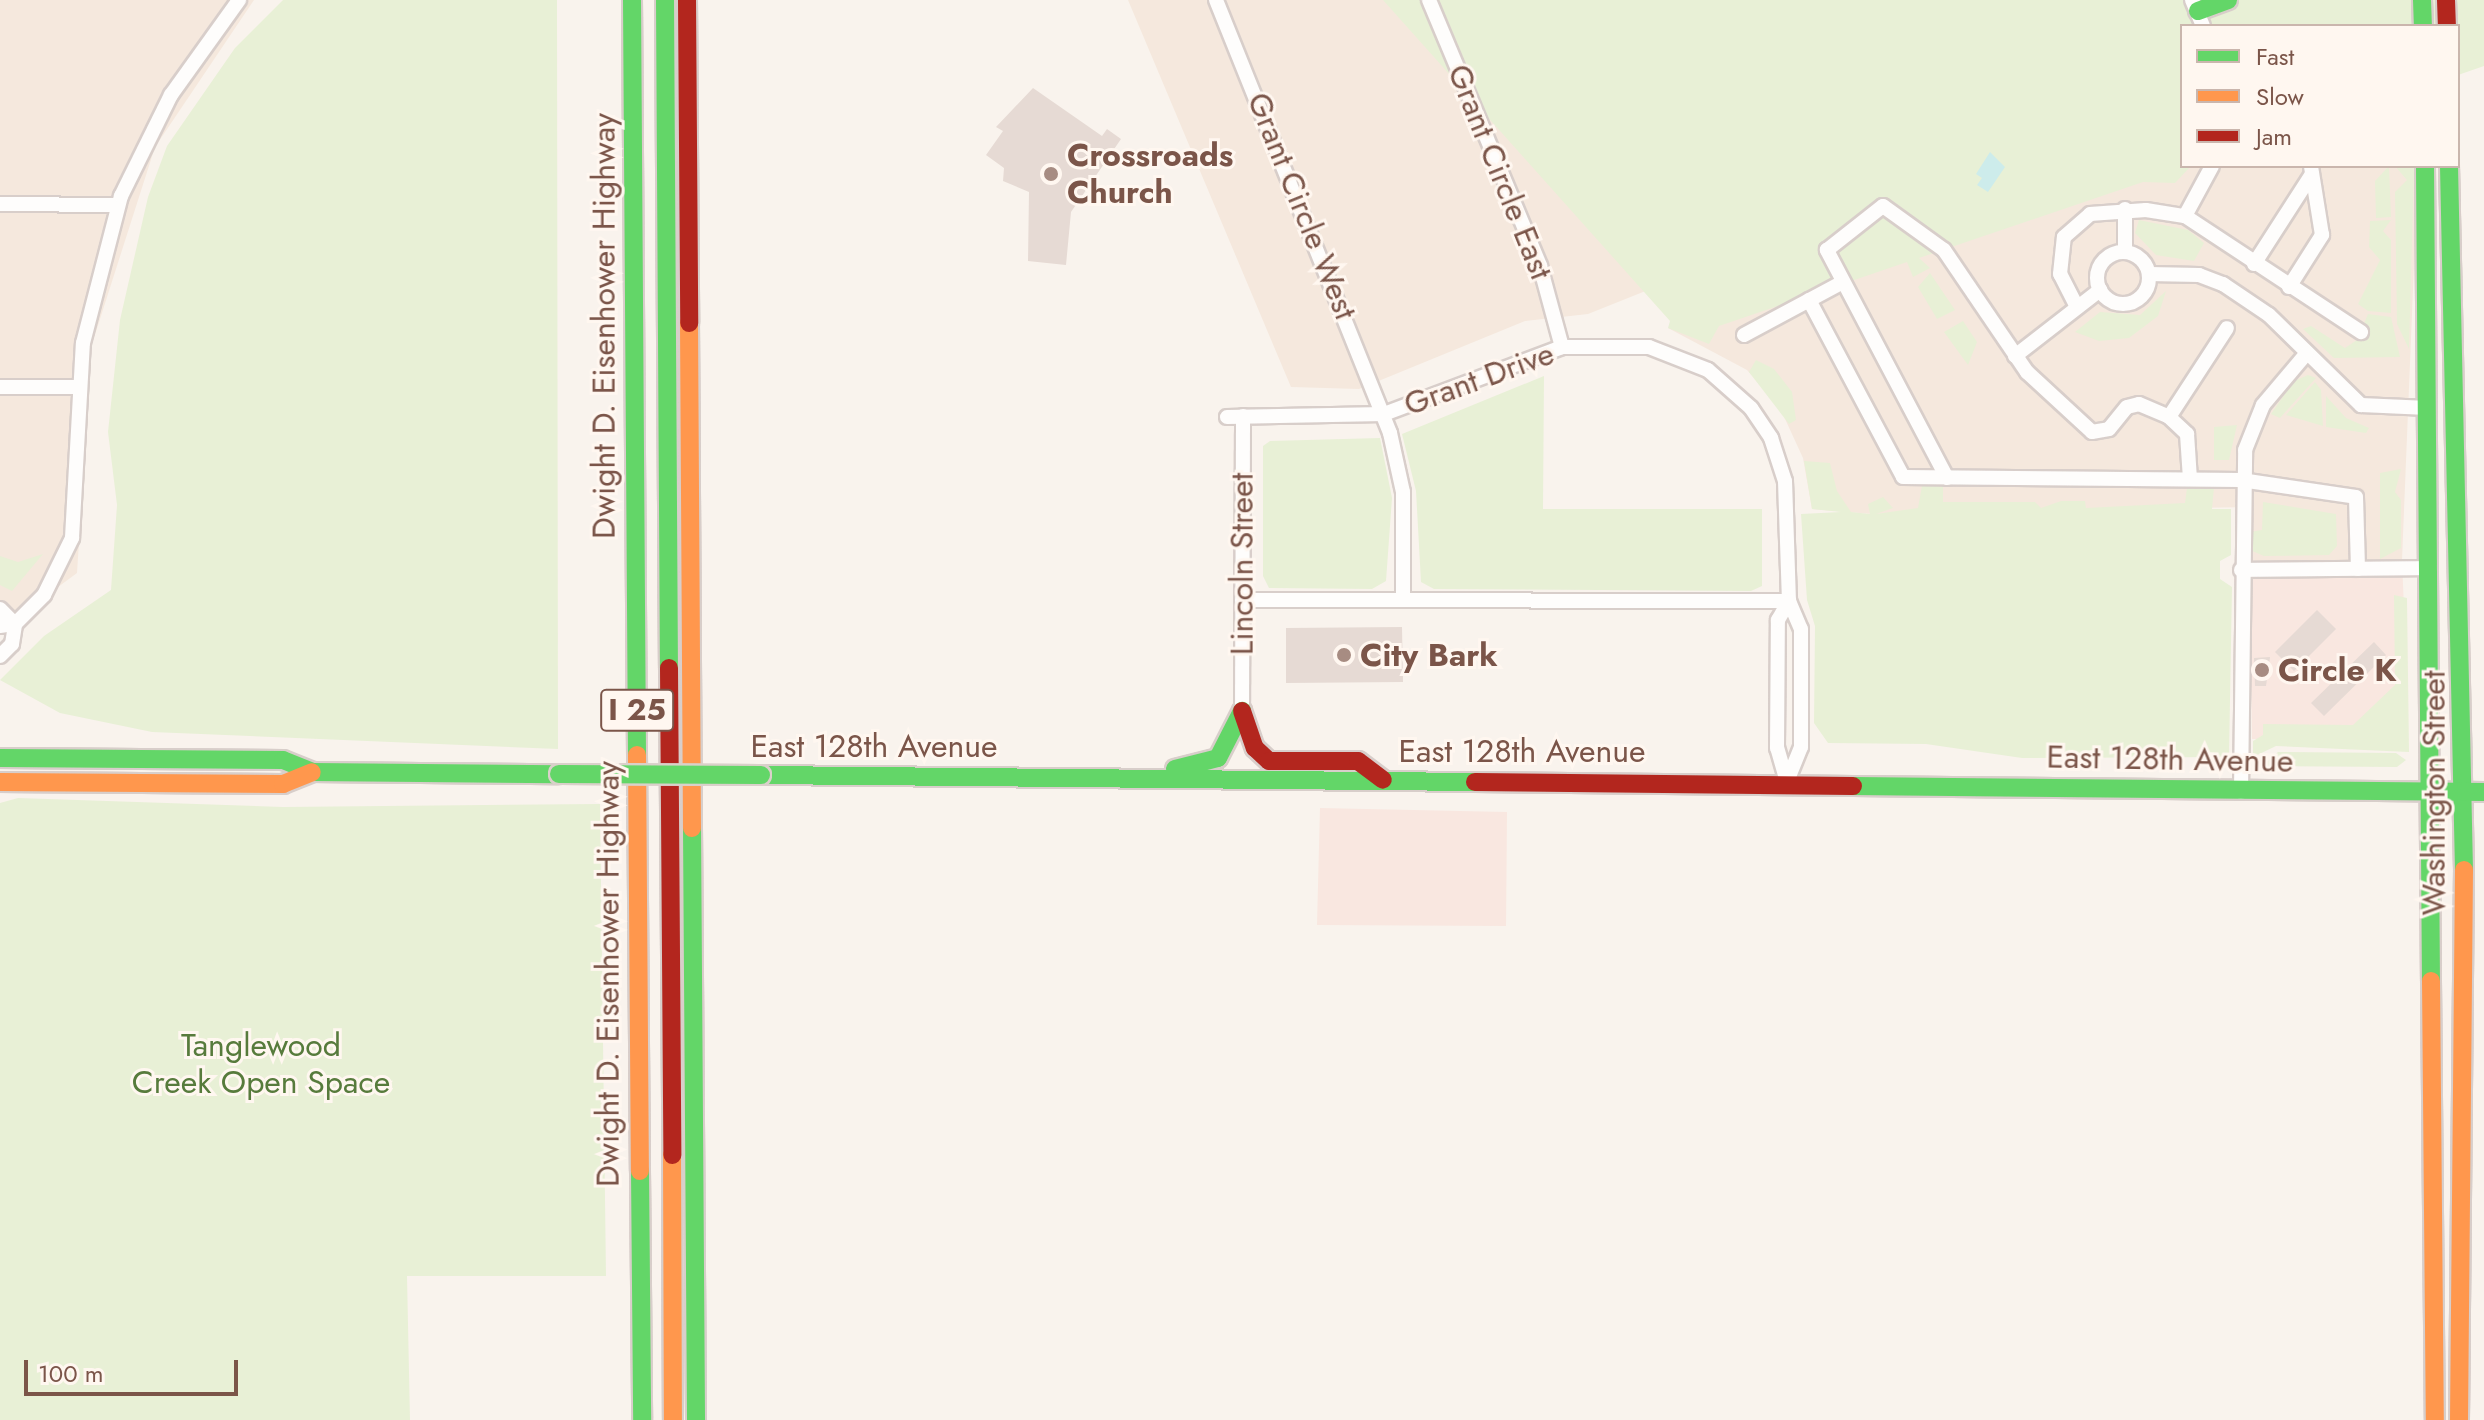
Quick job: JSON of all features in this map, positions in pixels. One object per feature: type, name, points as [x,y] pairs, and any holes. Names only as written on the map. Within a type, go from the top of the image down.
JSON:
[{"type":"main road","name":"Dwight D. Eisenhower Highway","points":[[632,0],[642,1420]]},
{"type":"main road","points":[[648,0],[657,1420]]},
{"type":"main road","points":[[665,0],[673,1420]]},
{"type":"main road","name":"I 25","points":[[687,0],[696,1420]]},
{"type":"main road","points":[[2198,12],[2228,0]]},
{"type":"main road","points":[[2422,0],[2423,24]]},
{"type":"main road","points":[[2446,0],[2447,24]]},
{"type":"main road","name":"Washington Street","points":[[2425,168],[2433,792],[2435,1420]]},
{"type":"main road","name":"Washington Street","points":[[2449,168],[2453,407],[2474,792],[2459,1420]]},
{"type":"main road","points":[[2428,408],[2453,407]]},
{"type":"main road","points":[[1128,778],[1218,758],[1242,711]]},
{"type":"main road","points":[[1242,711],[1255,748],[1269,761],[1358,761],[1383,780]]},
{"type":"main road","points":[[3,756],[283,760],[312,772]]},
{"type":"main road","points":[[5,785],[283,784],[312,772]]},
{"type":"main road","name":"East 128th Avenue","points":[[312,772],[1787,782],[2241,792],[2474,792]]},
{"type":"street","points":[[8,625],[53,583],[72,538],[78,387],[93,289],[118,205],[159,116],[239,0]]},
{"type":"street","name":"Grant Circle West","points":[[1216,0],[1384,414],[1403,492],[1403,600]]},
{"type":"street","name":"Grant Circle East","points":[[1429,0],[1540,266],[1562,347]]},
{"type":"street","points":[[2185,216],[2198,202],[2211,168]]},
{"type":"street","points":[[2254,264],[2312,170]]},
{"type":"street","points":[[2289,287],[2322,235],[2312,170]]},
{"type":"street","points":[[0,204],[118,205]]},
{"type":"street","points":[[1947,478],[1843,282],[1829,244],[1883,206],[1944,250],[2015,356],[2092,432],[2109,429],[2127,407],[2139,404],[2169,417],[2187,434],[2190,479]]},
{"type":"street","points":[[2125,209],[2125,252]]},
{"type":"street","points":[[2077,307],[2060,274],[2064,237],[2090,214],[2125,209],[2185,216],[2361,332]]},
{"type":"street","points":[[2125,252],[2143,261],[2149,274],[2144,295],[2132,303],[2117,304],[2100,290],[2099,267],[2125,252]]},
{"type":"street","points":[[2149,274],[2199,275],[2223,284],[2269,315],[2361,405],[2428,408]]},
{"type":"street","points":[[1744,335],[1843,282]]},
{"type":"street","points":[[2015,356],[2100,290]]},
{"type":"street","points":[[1809,300],[1903,477],[2241,480],[2356,497],[2358,569]]},
{"type":"street","points":[[2169,417],[2227,328]]},
{"type":"street","name":"Grant Drive","points":[[1227,417],[1384,414],[1562,347],[1649,347],[1673,353],[1708,370],[1751,408],[1771,438],[1785,481],[1789,601],[1801,629],[1801,747],[1787,782]]},
{"type":"street","points":[[2241,792],[2241,480],[2257,416],[2306,354]]},
{"type":"street","points":[[0,387],[78,387]]},
{"type":"street","name":"Lincoln Street","points":[[1242,711],[1243,416]]},
{"type":"street","points":[[2241,570],[2430,568]]},
{"type":"street","points":[[1242,600],[1789,601]]},
{"type":"street","name":"Grant Drive","points":[[1787,782],[1777,748],[1778,620],[1789,601]]},
{"type":"street","points":[[0,609],[12,644],[0,656]]},
{"type":"shaded area","points":[[0,0],[254,0],[155,147],[92,344],[77,573],[0,630]]},
{"type":"shaded area","points":[[1128,0],[1520,0],[1683,276],[1588,314],[1525,321],[1359,389],[1291,387]]},
{"type":"shaded area","points":[[2180,27],[2180,168],[2418,168],[2402,560],[2249,561],[2248,507],[1872,514],[1812,509],[1803,458],[1780,408],[1747,370],[1668,328]]},
{"type":"shaded area","points":[[2402,560],[2408,706],[2377,739],[2252,739],[2249,561]]},
{"type":"shaded area","points":[[1320,808],[1507,812],[1506,926],[1317,925]]},
{"type":"green space","points":[[283,0],[557,0],[558,749],[152,732],[60,713],[0,680],[44,636],[111,590],[117,505],[108,432],[120,320],[148,197],[167,146],[235,48]]},
{"type":"green space","points":[[1383,0],[2484,0],[2484,66],[2460,74],[2460,24],[2180,24],[2180,168],[2189,168],[2175,183],[2143,182],[1919,258],[1930,268],[1913,277],[1907,262],[1719,326],[1709,344],[1668,328],[1670,321]]},
{"type":"green space","points":[[2389,168],[2391,217],[2376,218],[2375,181]]},
{"type":"green space","points":[[2397,168],[2414,168],[2409,349],[2397,324],[2395,192],[2407,180]]},
{"type":"green space","points":[[2139,220],[2188,230],[2204,243],[2194,261],[2156,255],[2135,233]]},
{"type":"green space","points":[[2391,220],[2383,231],[2391,240],[2391,313],[2368,311],[2358,304],[2380,260],[2369,247],[2370,221]]},
{"type":"green space","points":[[1930,273],[1955,310],[1937,319],[1918,287]]},
{"type":"green space","points":[[2166,291],[2158,316],[2129,338],[2099,341],[2075,332],[2100,312],[2140,315]]},
{"type":"green space","points":[[2368,314],[2391,317],[2400,357],[2334,358],[2303,329],[2311,326],[2345,348],[2357,340]]},
{"type":"green space","points":[[1963,321],[1977,342],[1968,365],[1944,332]]},
{"type":"green space","points":[[1756,360],[1774,369],[1792,392],[1796,420],[1789,424],[1749,372]]},
{"type":"green space","points":[[2308,375],[2316,378],[2280,418],[2271,414],[2294,381]]},
{"type":"green space","points":[[1544,376],[1543,509],[1762,509],[1762,586],[1751,591],[1434,589],[1421,582],[1416,491],[1402,434]]},
{"type":"green space","points":[[2315,382],[2321,390],[2323,426],[2286,415]]},
{"type":"green space","points":[[2326,396],[2346,418],[2369,428],[2366,433],[2326,427]]},
{"type":"green space","points":[[2237,425],[2229,460],[2214,460],[2214,427]]},
{"type":"green space","points":[[1380,438],[1392,498],[1386,581],[1372,589],[1269,588],[1263,576],[1263,446],[1270,441]]},
{"type":"green space","points":[[1804,461],[1830,463],[1837,491],[1851,512],[1870,514],[1868,504],[1883,497],[1893,508],[1876,514],[1918,508],[1922,486],[1943,486],[1943,502],[2035,502],[2041,508],[2061,501],[2085,501],[2086,508],[2185,503],[2187,488],[2214,488],[2212,509],[2231,509],[2231,555],[2220,561],[2220,579],[2232,587],[2229,757],[2022,758],[1926,744],[1828,743],[1814,723],[1815,626],[1807,600],[1801,514],[1841,512],[1812,509]]},
{"type":"green space","points":[[2401,469],[2395,492],[2401,500],[2401,548],[2380,559],[2380,473]]},
{"type":"green space","points":[[2263,502],[2336,514],[2337,546],[2329,555],[2264,556],[2250,550],[2250,532],[2262,530]]},
{"type":"green space","points":[[43,554],[12,591],[0,585],[0,556],[18,562]]},
{"type":"green space","points":[[2394,595],[2407,598],[2409,752],[2276,746],[2253,757],[2253,741],[2263,735],[2263,724],[2353,725],[2395,685]]},
{"type":"green space","points":[[2278,752],[2396,753],[2406,760],[2397,767],[2262,766]]},
{"type":"green space","name":"Tanglewood Creek Open Space","points":[[18,798],[283,807],[600,804],[606,1276],[407,1276],[410,1420],[0,1420],[0,803]]},
{"type":"water","points":[[1990,152],[2005,167],[1988,192],[1977,185],[1982,178],[1976,174]]},
{"type":"building","name":"Crossroads Church","points":[[1033,88],[1102,136],[1107,129],[1121,139],[1071,212],[1066,265],[1028,261],[1029,192],[1003,181],[1004,168],[986,155],[1003,131],[996,127]]},
{"type":"building","name":"Circle K","points":[[2317,610],[2336,629],[2294,671],[2275,652]]},
{"type":"building","name":"City Bark","points":[[1402,627],[1403,682],[1286,683],[1286,628]]},
{"type":"building","name":"Circle K","points":[[2374,642],[2386,655],[2324,716],[2311,703]]},
{"type":"building","name":"Circle K","points":[[2270,657],[2266,686],[2255,686],[2254,658]]},
{"type":"traffic: fast","points":[[632,0],[637,755]]},
{"type":"traffic: fast","points":[[665,0],[669,668]]},
{"type":"traffic: fast","points":[[2198,11],[2228,0]]},
{"type":"traffic: fast","points":[[2422,0],[2423,24]]},
{"type":"traffic: fast","points":[[2425,168],[2431,981]]},
{"type":"traffic: fast","points":[[2449,168],[2464,870]]},
{"type":"traffic: fast","points":[[1175,769],[1218,758],[1242,711]]},
{"type":"traffic: fast","points":[[0,758],[283,760],[312,772],[559,774]]},
{"type":"traffic: fast","points":[[559,774],[761,775]]},
{"type":"traffic: fast","points":[[761,775],[1475,782]]},
{"type":"traffic: fast","points":[[1853,786],[2484,792]]},
{"type":"traffic: fast","points":[[692,828],[696,1420]]},
{"type":"traffic: fast","points":[[640,1171],[642,1420]]},
{"type":"traffic: slow","points":[[689,323],[692,828]]},
{"type":"traffic: slow","points":[[637,755],[640,1171]]},
{"type":"traffic: slow","points":[[0,782],[283,784],[312,772]]},
{"type":"traffic: slow","points":[[2459,1420],[2464,870]]},
{"type":"traffic: slow","points":[[2431,981],[2435,1420]]},
{"type":"traffic: slow","points":[[672,1155],[673,1420]]},
{"type":"traffic: jam","points":[[687,0],[689,323]]},
{"type":"traffic: jam","points":[[2446,0],[2447,24]]},
{"type":"traffic: jam","points":[[669,668],[672,1155]]},
{"type":"traffic: jam","points":[[1242,711],[1255,748],[1269,761],[1358,761],[1383,780]]},
{"type":"traffic: jam","points":[[1475,782],[1853,786]]},
{"type":"place","name":"Crossroads Church","points":[[1051,174]]},
{"type":"place","name":"City Bark","points":[[1344,655]]},
{"type":"place","name":"Circle K","points":[[2262,670]]}]
